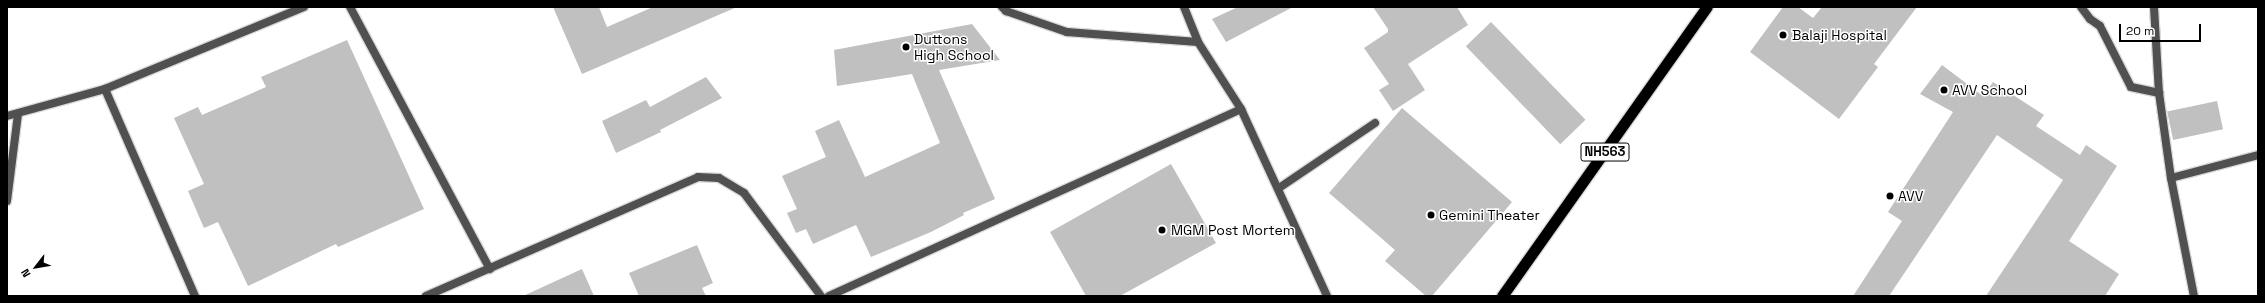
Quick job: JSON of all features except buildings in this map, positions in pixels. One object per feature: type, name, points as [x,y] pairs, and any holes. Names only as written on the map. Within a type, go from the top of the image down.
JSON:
[{"type":"highway","name":"NH563","points":[[1502,296],[1707,7]]},
{"type":"street","points":[[7,116],[105,89],[304,7]]},
{"type":"street","points":[[350,7],[490,269]]},
{"type":"street","points":[[1002,7],[1006,11],[1067,32],[1198,42]]},
{"type":"street","points":[[1184,7],[1198,42],[1241,109],[1279,188],[1327,296]]},
{"type":"street","points":[[2081,7],[2090,19],[2100,26],[2131,87],[2159,93]]},
{"type":"street","points":[[2154,7],[2159,93],[2171,178],[2194,296]]},
{"type":"street","points":[[105,89],[195,296]]},
{"type":"street","points":[[829,296],[1241,109]]},
{"type":"street","points":[[7,201],[18,114]]},
{"type":"street","points":[[1279,188],[1375,123]]},
{"type":"street","points":[[2171,178],[2258,155]]},
{"type":"street","points":[[426,296],[698,177],[719,178],[744,193],[821,296]]},
{"type":"place","name":"Balaji Hospital","points":[[1783,35]]},
{"type":"place","name":"Duttons High School","points":[[906,47]]},
{"type":"place","name":"AVV School","points":[[1944,90]]},
{"type":"place","name":"AVV","points":[[1890,196]]},
{"type":"place","name":"Gemini Theater","points":[[1431,215]]},
{"type":"place","name":"MGM Post Mortem","points":[[1162,230]]}]
